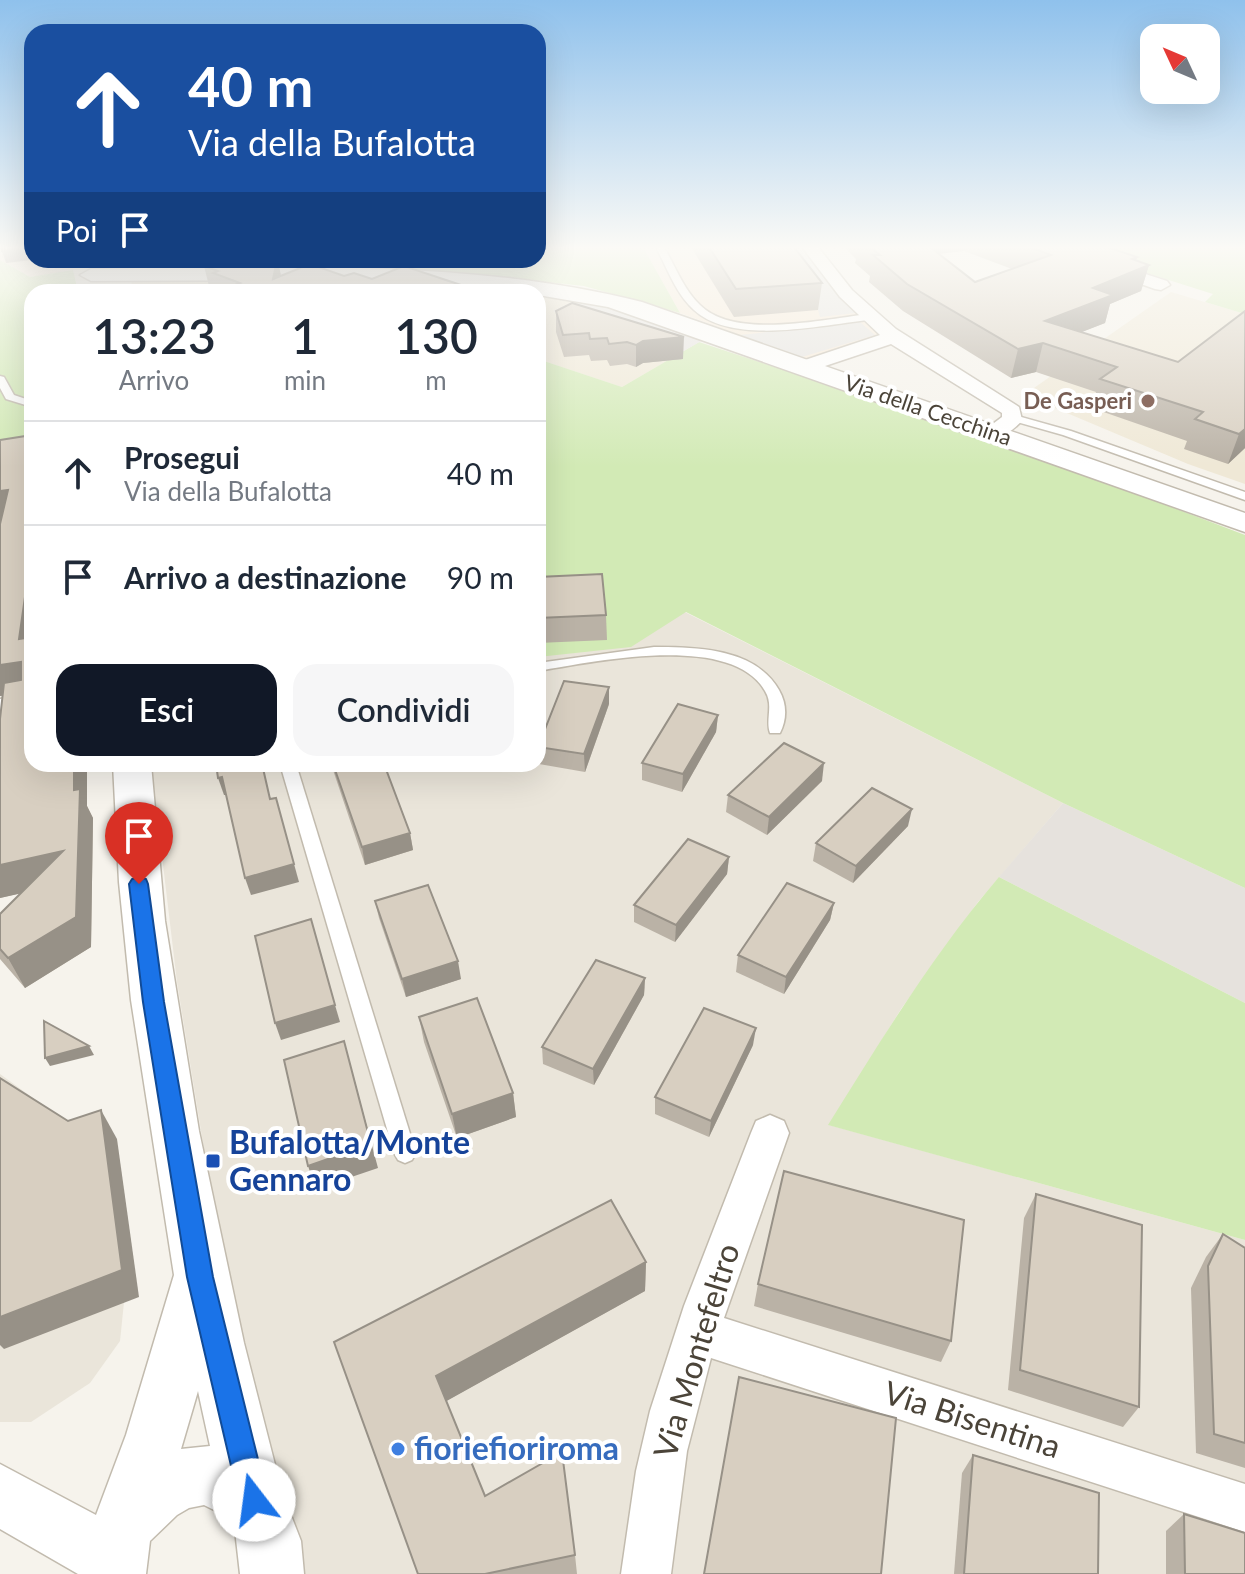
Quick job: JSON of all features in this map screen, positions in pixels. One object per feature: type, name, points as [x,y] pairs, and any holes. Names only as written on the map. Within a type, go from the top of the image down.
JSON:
[{"type":"street","name":"Via della Cecchina","points":[[666,320],[693,334],[806,366],[1245,523]]},
{"type":"street","points":[[873,320],[894,337],[1014,413],[1014,418],[992,432]]},
{"type":"street","points":[[806,366],[894,337]]},
{"type":"street","points":[[0,706],[24,702]]},
{"type":"street","points":[[132,772],[144,939],[200,1277],[254,1500],[272,1540],[272,1574]]},
{"type":"street","name":"Via Montefeltro","points":[[646,1574],[666,1437],[698,1332],[770,1133]]},
{"type":"street","points":[[118,1552],[174,1376],[200,1277]]},
{"type":"street","name":"Via Bisentina","points":[[698,1332],[1245,1508]]},
{"type":"street","points":[[118,1552],[140,1505],[169,1483],[202,1474],[226,1478],[254,1500]]},
{"type":"street","points":[[0,1495],[118,1552]]},
{"type":"lane","points":[[715,320],[725,325],[768,326],[830,320]]},
{"type":"lane","points":[[0,379],[10,397],[24,401]]},
{"type":"lane","points":[[1014,418],[1058,429],[1245,496]]},
{"type":"lane","points":[[546,666],[645,652],[681,652],[737,662],[772,687],[778,703],[775,729]]},
{"type":"lane","points":[[290,772],[405,1153]]},
{"type":"shaded area","points":[[546,320],[581,320],[682,352],[622,387],[546,362]]},
{"type":"shaded area","points":[[583,320],[646,320],[703,340],[682,352]]},
{"type":"shaded area","points":[[700,320],[865,320],[882,337],[808,360]]},
{"type":"shaded area","points":[[1130,320],[1245,320],[1245,484],[1188,464],[1024,395]]},
{"type":"shaded area","points":[[860,322],[875,335],[802,357],[740,335]]},
{"type":"shaded area","points":[[546,542],[1063,803],[978,902],[901,1009],[829,1125],[1245,1240],[1245,1574],[291,1574],[216,1224],[177,982],[152,772],[546,772]]},
{"type":"shaded area","points":[[1063,803],[1245,888],[1245,1003],[999,877]]},
{"type":"shaded area","points":[[0,1074],[114,1157],[129,1254],[120,1341],[90,1383],[31,1422],[0,1422]]},
{"type":"green space","points":[[0,320],[24,320],[24,443],[0,447]]},
{"type":"green space","points":[[699,342],[1001,442],[1245,535],[1245,888],[1063,803],[686,612],[631,647],[546,656],[546,362],[622,387]]},
{"type":"green space","points":[[999,877],[1245,1003],[1245,1240],[828,1125],[930,966]]},
{"type":"building","points":[[559,320],[629,320],[684,337],[643,341],[636,345],[627,342],[609,344],[607,338],[590,339],[589,333],[563,335]]},
{"type":"building","points":[[969,320],[1046,320],[1178,362],[1233,320],[1245,320],[1245,429],[1239,434],[1195,419],[1203,412],[1100,379],[1117,367],[1043,343],[1018,349]]},
{"type":"building","points":[[24,436],[24,604],[19,639],[24,638],[24,772],[74,772],[74,790],[80,789],[76,917],[8,958],[0,949],[0,914],[63,851],[0,865],[0,719],[4,683],[21,680],[21,662],[0,665],[0,524],[8,490],[0,491],[0,440]]},
{"type":"building","points":[[602,574],[606,615],[546,618],[546,577]]},
{"type":"building","points":[[564,681],[609,687],[584,754],[546,748],[546,727]]},
{"type":"building","points":[[678,704],[718,715],[683,774],[642,763]]},
{"type":"building","points":[[784,743],[824,763],[769,817],[728,795]]},
{"type":"building","points":[[217,772],[264,772],[270,799],[276,798],[294,864],[245,878],[222,777],[218,778]]},
{"type":"building","points":[[336,772],[387,772],[410,833],[362,847]]},
{"type":"building","points":[[872,788],[912,809],[856,866],[816,843]]},
{"type":"building","points":[[688,839],[729,857],[676,925],[634,905]]},
{"type":"building","points":[[787,883],[834,903],[786,977],[738,955]]},
{"type":"building","points":[[428,885],[458,961],[402,979],[375,901]]},
{"type":"building","points":[[311,919],[335,1005],[275,1023],[255,936]]},
{"type":"building","points":[[596,960],[645,978],[593,1069],[542,1047]]},
{"type":"building","points":[[477,998],[513,1093],[452,1114],[419,1017]]},
{"type":"building","points":[[704,1008],[756,1028],[711,1121],[655,1097]]},
{"type":"building","points":[[44,1021],[89,1046],[45,1058]]},
{"type":"building","points":[[344,1041],[371,1144],[308,1166],[284,1060]]},
{"type":"building","points":[[0,1078],[68,1121],[101,1110],[122,1270],[0,1317]]},
{"type":"building","points":[[784,1171],[964,1220],[951,1341],[758,1284]]},
{"type":"building","points":[[1036,1194],[1142,1225],[1139,1407],[1020,1370]]},
{"type":"building","points":[[611,1200],[646,1262],[436,1376],[485,1496],[562,1452],[575,1555],[485,1574],[418,1574],[334,1342]]},
{"type":"building","points":[[1223,1234],[1245,1248],[1245,1443],[1214,1434],[1208,1266]]},
{"type":"building","points":[[739,1377],[896,1418],[881,1574],[704,1574]]},
{"type":"building","points":[[973,1455],[1099,1493],[1098,1574],[964,1574]]},
{"type":"building","points":[[1184,1514],[1245,1533],[1245,1574],[1185,1574]]},
{"type":"place","name":"De Gasperi","points":[[1148,401]]},
{"type":"place","name":"Bufalotta/Monte Gennaro","points":[[213,1161]]},
{"type":"place","name":"fioriefioriroma","points":[[398,1449]]},
{"type":"route","points":[[139,884],[153,1002],[200,1277],[254,1500]]}]
